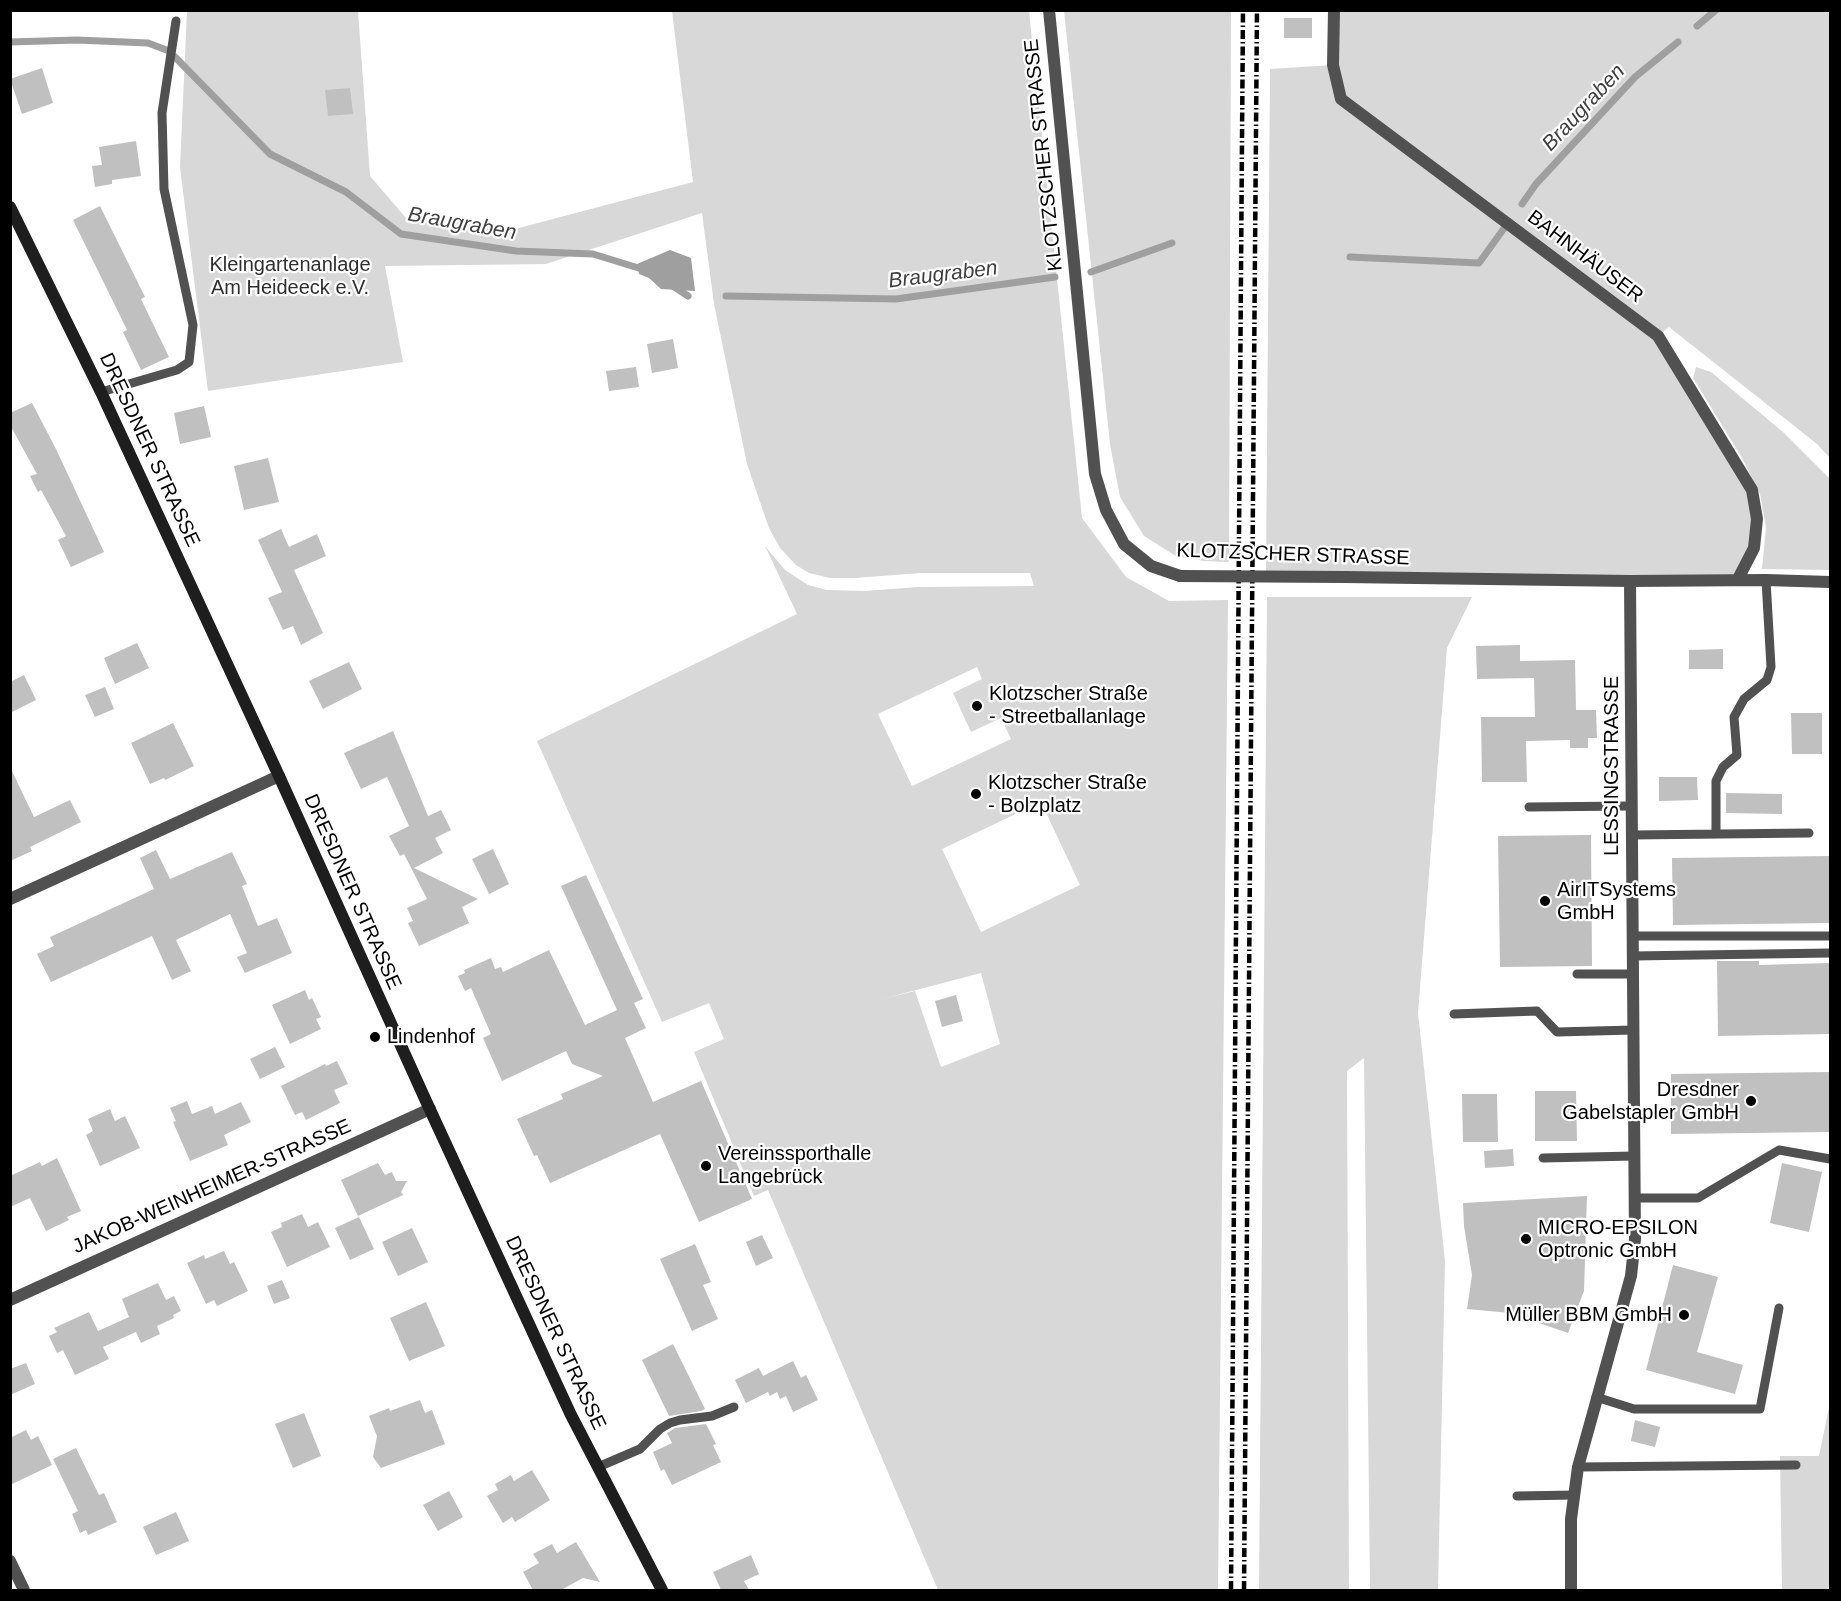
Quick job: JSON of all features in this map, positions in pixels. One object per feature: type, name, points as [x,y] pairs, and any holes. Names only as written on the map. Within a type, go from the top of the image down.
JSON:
[{"type":"main road","name":"DRESDNER STRASSE","points":[[12,214],[101,393],[566,1404],[662,1590]]},
{"type":"street","name":"KLOTZSCHER STRASSE","points":[[1049,10],[1095,474],[1106,510],[1124,544],[1151,566],[1180,576],[1630,581],[1738,579],[1830,582]]},
{"type":"street","name":"BAHNHÄUSER","points":[[1334,10],[1333,65],[1341,99],[1658,336],[1752,490],[1757,519],[1754,548],[1738,579]]},
{"type":"street","name":"LESSINGSTRASSE","points":[[1571,1590],[1571,1519],[1578,1467],[1631,1276],[1635,1239],[1630,581]]},
{"type":"street","points":[[10,899],[279,776]]},
{"type":"street","name":"JAKOB-WEINHEIMER-STRASSE","points":[[10,1300],[430,1109]]},
{"type":"street","points":[[10,1562],[24,1590]]},
{"type":"lane","points":[[101,393],[177,370],[189,362],[194,325],[164,189],[162,113],[176,21]]},
{"type":"lane","points":[[1716,834],[1716,781],[1723,767],[1737,755],[1734,717],[1744,699],[1767,680],[1771,667],[1766,580]]},
{"type":"lane","points":[[1529,807],[1632,806]]},
{"type":"lane","points":[[1632,835],[1809,833]]},
{"type":"lane","points":[[1632,936],[1830,936]]},
{"type":"lane","points":[[1632,957],[1830,952]]},
{"type":"lane","points":[[1577,974],[1633,974]]},
{"type":"lane","points":[[1454,1014],[1537,1011],[1557,1032],[1633,1029]]},
{"type":"lane","points":[[1634,1198],[1698,1198],[1779,1150],[1830,1159]]},
{"type":"lane","points":[[1543,1158],[1634,1156]]},
{"type":"lane","points":[[1596,1397],[1634,1409],[1760,1409],[1779,1308]]},
{"type":"lane","points":[[598,1467],[640,1449],[660,1429],[670,1423],[704,1418],[734,1407]]},
{"type":"lane","points":[[1578,1467],[1796,1465]]},
{"type":"lane","points":[[1517,1496],[1575,1495]]},
{"type":"green space","name":"Kleingartenanlage Am Heideeck e.V.","points":[[187,11],[358,11],[370,176],[406,218],[519,228],[693,182],[672,11],[1029,11],[1082,518],[1126,577],[1169,601],[1228,600],[1218,1590],[938,1590],[768,1190],[754,1196],[694,1052],[724,1039],[709,1003],[662,1022],[537,741],[797,614],[765,546],[785,570],[808,585],[827,590],[1034,586],[1030,573],[921,573],[830,578],[809,573],[796,565],[780,548],[769,528],[747,464],[714,304],[702,213],[546,264],[385,266],[403,362],[208,391],[180,167]],"holes":[[[977,667],[982,679],[953,693],[971,732],[1001,718],[1011,739],[912,786],[878,714]],[[1041,802],[1080,885],[981,932],[942,849]],[[981,973],[1000,1044],[941,1067],[915,991],[882,999]]]},
{"type":"green space","points":[[1064,11],[1231,11],[1229,562],[1204,561],[1176,556],[1144,536],[1120,497],[1110,444]]},
{"type":"green space","points":[[1336,11],[1830,11],[1830,458],[1817,444],[1669,327],[1658,336],[1750,490],[1752,548],[1737,577],[1266,574],[1270,69],[1333,65]]},
{"type":"green space","points":[[1696,367],[1711,372],[1783,432],[1830,479],[1830,570],[1762,569],[1766,528],[1760,494],[1742,458],[1693,378]]},
{"type":"green space","points":[[1267,597],[1472,597],[1447,648],[1418,1013],[1445,1261],[1438,1590],[1370,1590],[1364,1058],[1347,1071],[1349,1590],[1259,1590]]},
{"type":"green space","points":[[1830,1402],[1830,1590],[1782,1590],[1780,1456],[1819,1456]]},
{"type":"shaded area","points":[[670,250],[691,258],[695,291],[661,289],[649,278],[639,274],[637,264]]},
{"type":"building","points":[[1284,18],[1312,18],[1312,38],[1284,38]]},
{"type":"building","points":[[42,68],[53,103],[22,114],[10,79]]},
{"type":"building","points":[[350,88],[353,114],[328,116],[325,90]]},
{"type":"building","points":[[136,141],[141,176],[112,180],[112,184],[95,187],[92,166],[102,165],[99,147]]},
{"type":"building","points":[[100,206],[145,297],[141,299],[169,357],[141,370],[123,332],[127,330],[73,220]]},
{"type":"building","points":[[673,339],[678,368],[652,373],[647,344]]},
{"type":"building","points":[[636,367],[639,387],[609,391],[606,371]]},
{"type":"building","points":[[32,403],[104,552],[71,567],[58,540],[66,536],[41,490],[38,492],[30,476],[37,474],[10,425],[10,413]]},
{"type":"building","points":[[204,406],[211,437],[180,444],[174,413]]},
{"type":"building","points":[[268,458],[279,502],[244,510],[234,466]]},
{"type":"building","points":[[281,529],[289,547],[317,534],[326,556],[294,570],[323,633],[301,645],[293,626],[283,630],[268,598],[282,592],[258,540]]},
{"type":"building","points":[[137,643],[149,668],[115,684],[104,658]]},
{"type":"building","points":[[1520,645],[1520,661],[1575,660],[1576,710],[1596,710],[1597,738],[1588,738],[1588,748],[1570,748],[1570,740],[1526,741],[1527,782],[1482,782],[1481,717],[1535,717],[1534,678],[1477,679],[1476,646]]},
{"type":"building","points":[[1723,649],[1723,669],[1689,669],[1689,650]]},
{"type":"building","points":[[349,662],[362,689],[323,709],[309,681]]},
{"type":"building","points":[[24,675],[36,700],[10,713],[10,682]]},
{"type":"building","points":[[105,687],[114,709],[95,717],[85,695]]},
{"type":"building","points":[[1791,713],[1822,713],[1822,754],[1792,754]]},
{"type":"building","points":[[173,723],[194,766],[165,780],[164,778],[150,784],[131,743]]},
{"type":"building","points":[[393,731],[428,816],[441,810],[451,830],[435,838],[443,853],[414,868],[478,899],[462,907],[469,923],[419,946],[408,923],[413,921],[407,908],[427,899],[404,854],[400,856],[389,836],[409,826],[387,777],[361,789],[344,753]]},
{"type":"building","points":[[10,767],[34,817],[70,800],[81,822],[30,847],[32,851],[10,861]]},
{"type":"building","points":[[1659,777],[1697,777],[1698,800],[1659,801]]},
{"type":"building","points":[[1726,793],[1782,794],[1782,814],[1726,813]]},
{"type":"building","name":"AirITSystems GmbH","points":[[1591,835],[1592,966],[1500,967],[1498,836]]},
{"type":"building","points":[[493,849],[509,884],[489,894],[472,859]]},
{"type":"building","points":[[156,850],[170,879],[232,852],[247,884],[242,886],[258,926],[277,918],[292,953],[245,973],[237,957],[247,953],[230,914],[176,940],[191,971],[172,980],[152,936],[51,982],[37,954],[54,946],[50,937],[154,889],[140,858]]},
{"type":"building","points":[[1830,856],[1830,923],[1673,925],[1672,858]]},
{"type":"building","points":[[586,875],[643,999],[634,1003],[646,1028],[625,1038],[653,1102],[701,1081],[752,1199],[699,1222],[660,1134],[550,1183],[537,1155],[534,1156],[517,1119],[563,1099],[561,1094],[603,1076],[572,1064],[566,1051],[502,1081],[483,1038],[491,1034],[471,988],[465,991],[458,976],[465,973],[464,970],[491,958],[495,969],[501,967],[503,972],[549,950],[585,1025],[617,1010],[561,886]]},
{"type":"building","points":[[1717,961],[1759,961],[1759,965],[1830,963],[1830,1034],[1718,1036]]},
{"type":"building","points":[[305,990],[309,1000],[312,998],[321,1017],[316,1019],[321,1029],[290,1044],[272,1005]]},
{"type":"building","points":[[956,995],[963,1021],[942,1027],[935,1001]]},
{"type":"building","points":[[275,1047],[285,1067],[260,1079],[250,1059]]},
{"type":"building","points":[[337,1061],[348,1084],[334,1090],[340,1103],[306,1120],[302,1112],[295,1115],[281,1086],[325,1064],[326,1066]]},
{"type":"building","name":"Dresdner Gabelstapler GmbH","points":[[1830,1072],[1830,1132],[1671,1134],[1671,1074]]},
{"type":"building","points":[[1535,1091],[1576,1091],[1577,1141],[1535,1141]]},
{"type":"building","points":[[1462,1094],[1497,1094],[1498,1142],[1463,1142]]},
{"type":"building","points":[[187,1101],[192,1114],[212,1106],[215,1114],[241,1102],[251,1122],[224,1135],[228,1145],[190,1161],[173,1122],[176,1121],[170,1108]]},
{"type":"building","points":[[110,1109],[115,1121],[125,1116],[140,1148],[100,1166],[86,1135],[93,1131],[88,1119]]},
{"type":"building","points":[[1513,1149],[1514,1166],[1485,1168],[1484,1151]]},
{"type":"building","points":[[57,1158],[81,1211],[67,1217],[69,1220],[46,1231],[30,1198],[10,1207],[10,1176],[40,1162],[42,1166]]},
{"type":"building","points":[[378,1163],[385,1175],[392,1172],[396,1181],[407,1181],[401,1192],[403,1195],[358,1216],[341,1180]]},
{"type":"building","points":[[1782,1163],[1822,1172],[1809,1232],[1770,1223]]},
{"type":"building","name":"MICRO-EPSILON Optronic GmbH","points":[[1587,1196],[1584,1291],[1568,1333],[1510,1313],[1467,1309],[1472,1275],[1464,1226],[1463,1203]]},
{"type":"building","points":[[302,1214],[308,1227],[318,1222],[330,1247],[287,1267],[271,1232],[282,1227],[281,1223]]},
{"type":"building","points":[[359,1217],[374,1249],[350,1260],[335,1228]]},
{"type":"building","points":[[412,1228],[428,1262],[398,1276],[382,1242]]},
{"type":"building","points":[[762,1235],[773,1258],[756,1266],[746,1242]]},
{"type":"building","points":[[695,1244],[711,1282],[703,1285],[718,1319],[692,1331],[660,1259]]},
{"type":"building","points":[[224,1251],[230,1264],[234,1262],[248,1291],[217,1306],[214,1300],[206,1304],[187,1263],[204,1255],[205,1259]]},
{"type":"building","name":"Müller BBM GmbH","points":[[1673,1265],[1718,1277],[1697,1352],[1743,1365],[1735,1394],[1646,1370]]},
{"type":"building","points":[[282,1280],[290,1298],[274,1304],[267,1286]]},
{"type":"building","points":[[158,1283],[166,1300],[174,1296],[181,1311],[173,1315],[174,1318],[157,1326],[160,1334],[141,1343],[136,1332],[103,1347],[109,1359],[75,1375],[63,1350],[57,1353],[49,1336],[57,1332],[54,1328],[89,1312],[98,1331],[129,1317],[122,1299]]},
{"type":"building","points":[[426,1302],[445,1346],[409,1361],[390,1318]]},
{"type":"building","points":[[673,1344],[705,1409],[701,1411],[669,1416],[642,1360]]},
{"type":"building","points":[[793,1361],[801,1378],[806,1375],[818,1400],[793,1412],[786,1396],[780,1399],[777,1392],[770,1396],[768,1392],[746,1403],[735,1380],[759,1368],[763,1376]]},
{"type":"building","points":[[26,1363],[35,1384],[10,1395],[10,1369]]},
{"type":"building","points":[[420,1400],[425,1413],[432,1410],[445,1444],[381,1468],[373,1457],[377,1436],[369,1416]]},
{"type":"building","points":[[304,1413],[321,1456],[293,1468],[275,1424]]},
{"type":"building","points":[[1635,1420],[1660,1427],[1655,1447],[1631,1441]]},
{"type":"building","points":[[706,1424],[716,1444],[713,1445],[721,1462],[672,1485],[664,1469],[661,1471],[653,1452],[672,1443],[667,1433],[675,1428]]},
{"type":"building","points":[[26,1430],[31,1440],[38,1436],[52,1465],[10,1485],[10,1438]]},
{"type":"building","points":[[76,1448],[99,1495],[104,1493],[117,1522],[88,1535],[86,1530],[80,1533],[72,1514],[78,1511],[53,1459]]},
{"type":"building","points":[[532,1470],[550,1500],[515,1522],[512,1517],[503,1523],[487,1496],[498,1490],[495,1484],[511,1475],[514,1481]]},
{"type":"building","points":[[449,1491],[463,1517],[438,1531],[423,1505]]},
{"type":"building","points":[[176,1512],[189,1541],[156,1555],[143,1527]]},
{"type":"building","points":[[576,1542],[600,1582],[583,1578],[561,1590],[533,1590],[523,1572],[539,1563],[533,1554],[552,1544],[557,1553]]},
{"type":"building","points":[[751,1555],[759,1574],[744,1581],[749,1590],[721,1590],[713,1572]]},
{"type":"waterway","name":"Braugraben","points":[[1697,26],[1716,10]]},
{"type":"waterway","name":"Braugraben","points":[[10,42],[77,40],[148,43],[169,51]]},
{"type":"waterway","name":"Braugraben","points":[[1522,204],[1536,184],[1635,77],[1678,42]]},
{"type":"waterway","name":"Braugraben","points":[[175,57],[270,154],[346,192],[401,234],[516,251],[593,254],[645,270]]},
{"type":"waterway","name":"Braugraben","points":[[1350,257],[1479,263],[1505,227]]},
{"type":"waterway","name":"Braugraben","points":[[1091,272],[1172,243]]},
{"type":"waterway","name":"Braugraben","points":[[726,296],[896,299],[1055,277]]},
{"type":"waterway","name":"Braugraben","points":[[673,286],[688,296]]},
{"type":"railway","points":[[1231,1590],[1243,10]]},
{"type":"railway","points":[[1244,1590],[1257,10]]},
{"type":"place","name":"Klotzscher Straße - Streetballanlage","points":[[977,706]]},
{"type":"place","name":"Klotzscher Straße - Bolzplatz","points":[[976,794]]},
{"type":"place","name":"AirITSystems GmbH","points":[[1545,901]]},
{"type":"place","name":"Lindenhof","points":[[375,1037]]},
{"type":"place","name":"Dresdner Gabelstapler GmbH","points":[[1751,1101]]},
{"type":"place","name":"Vereinssporthalle Langebrück","points":[[706,1166]]},
{"type":"place","name":"MICRO-EPSILON Optronic GmbH","points":[[1526,1239]]},
{"type":"place","name":"Müller BBM GmbH","points":[[1684,1315]]}]
